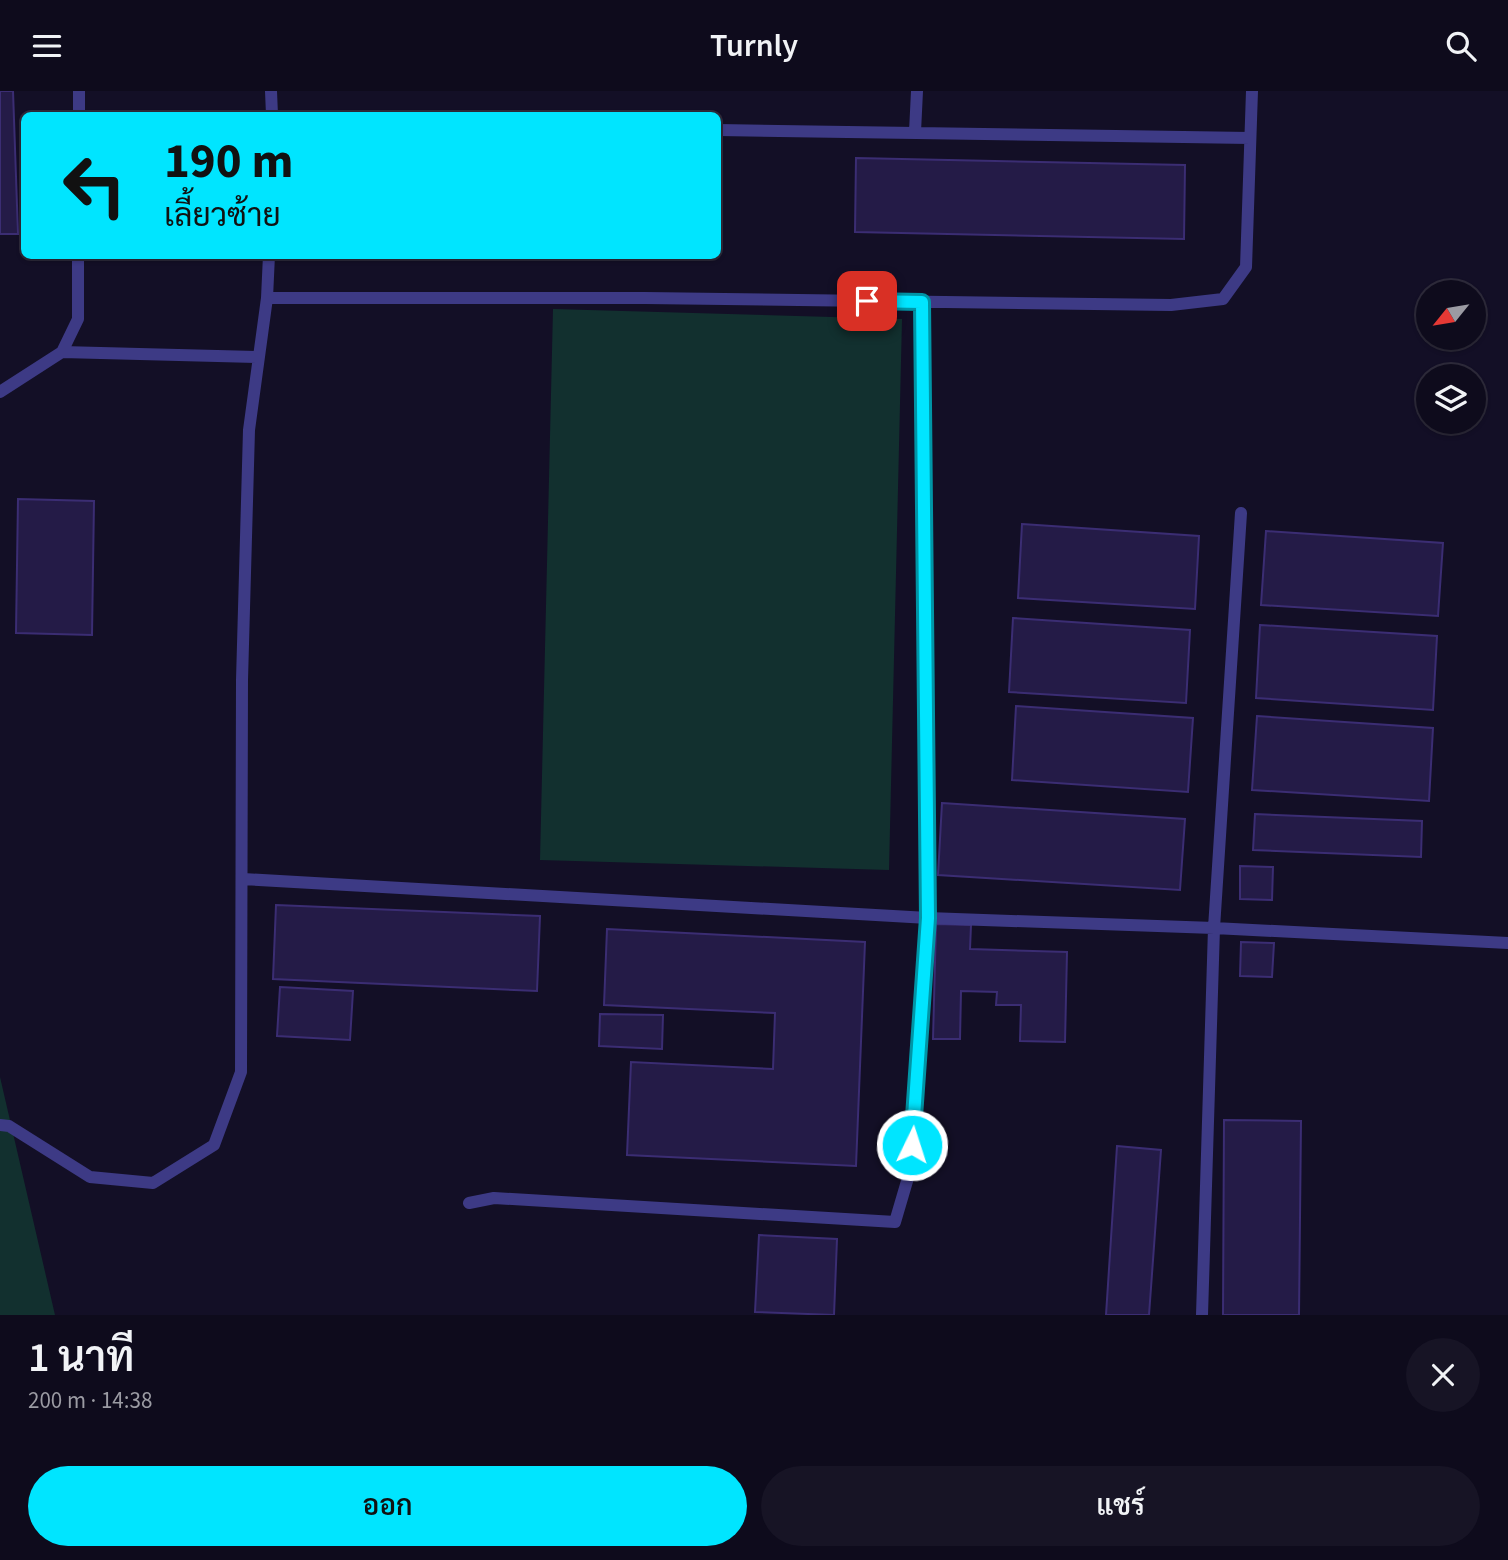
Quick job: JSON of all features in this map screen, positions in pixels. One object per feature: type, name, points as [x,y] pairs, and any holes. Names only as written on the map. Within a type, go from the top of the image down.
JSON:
[{"type":"lane","points":[[79,91],[79,112]]},
{"type":"lane","points":[[271,91],[272,112]]},
{"type":"lane","points":[[915,132],[917,91]]},
{"type":"lane","points":[[267,298],[645,298],[1171,305],[1223,299],[1246,267],[1252,91]]},
{"type":"lane","points":[[721,130],[1250,138]]},
{"type":"lane","points":[[0,392],[62,352],[78,319],[78,259]]},
{"type":"lane","points":[[0,1125],[9,1126],[90,1177],[153,1183],[214,1145],[241,1072],[243,680],[249,431],[267,298],[269,259]]},
{"type":"lane","points":[[469,1203],[494,1198],[895,1222],[910,1171],[928,918],[922,302]]},
{"type":"lane","points":[[62,352],[258,357]]},
{"type":"lane","points":[[1202,1315],[1214,928],[1241,513]]},
{"type":"lane","points":[[243,879],[928,918],[1214,928],[1508,943]]},
{"type":"green space","points":[[553,309],[902,319],[889,870],[540,860]]},
{"type":"green space","points":[[0,1077],[55,1315],[0,1315]]},
{"type":"building","points":[[0,91],[13,91],[18,234],[0,234]]},
{"type":"building","points":[[856,158],[1185,165],[1184,239],[855,232]]},
{"type":"building","points":[[18,499],[94,501],[92,635],[16,633]]},
{"type":"building","points":[[1022,524],[1199,536],[1195,609],[1018,598]]},
{"type":"building","points":[[1266,531],[1443,543],[1438,616],[1261,605]]},
{"type":"building","points":[[1013,618],[1190,630],[1186,703],[1009,692]]},
{"type":"building","points":[[1260,625],[1437,636],[1433,710],[1256,698]]},
{"type":"building","points":[[1016,706],[1193,718],[1188,792],[1012,780]]},
{"type":"building","points":[[1257,716],[1433,728],[1429,801],[1252,790]]},
{"type":"building","points":[[942,803],[1185,819],[1180,890],[938,875]]},
{"type":"building","points":[[1255,814],[1422,821],[1421,857],[1253,850]]},
{"type":"building","points":[[1240,866],[1273,867],[1272,900],[1240,899]]},
{"type":"building","points":[[276,905],[540,916],[537,991],[273,979]]},
{"type":"building","points":[[936,924],[971,925],[970,949],[1067,952],[1065,1042],[1020,1041],[1021,1005],[996,1005],[997,992],[961,991],[960,1039],[933,1039]]},
{"type":"building","points":[[607,929],[865,942],[856,1166],[627,1155],[631,1062],[773,1069],[775,1013],[604,1005]]},
{"type":"building","points":[[1241,942],[1274,943],[1272,977],[1240,976]]},
{"type":"building","points":[[280,987],[353,991],[350,1040],[277,1036]]},
{"type":"building","points":[[600,1014],[663,1015],[662,1049],[599,1046]]},
{"type":"building","points":[[1224,1120],[1301,1121],[1299,1315],[1223,1315]]},
{"type":"building","points":[[1117,1146],[1161,1150],[1149,1315],[1106,1315]]},
{"type":"building","points":[[759,1235],[837,1239],[834,1315],[755,1312]]},
{"type":"route","points":[[867,301],[922,302],[928,918],[912,1145]]}]
